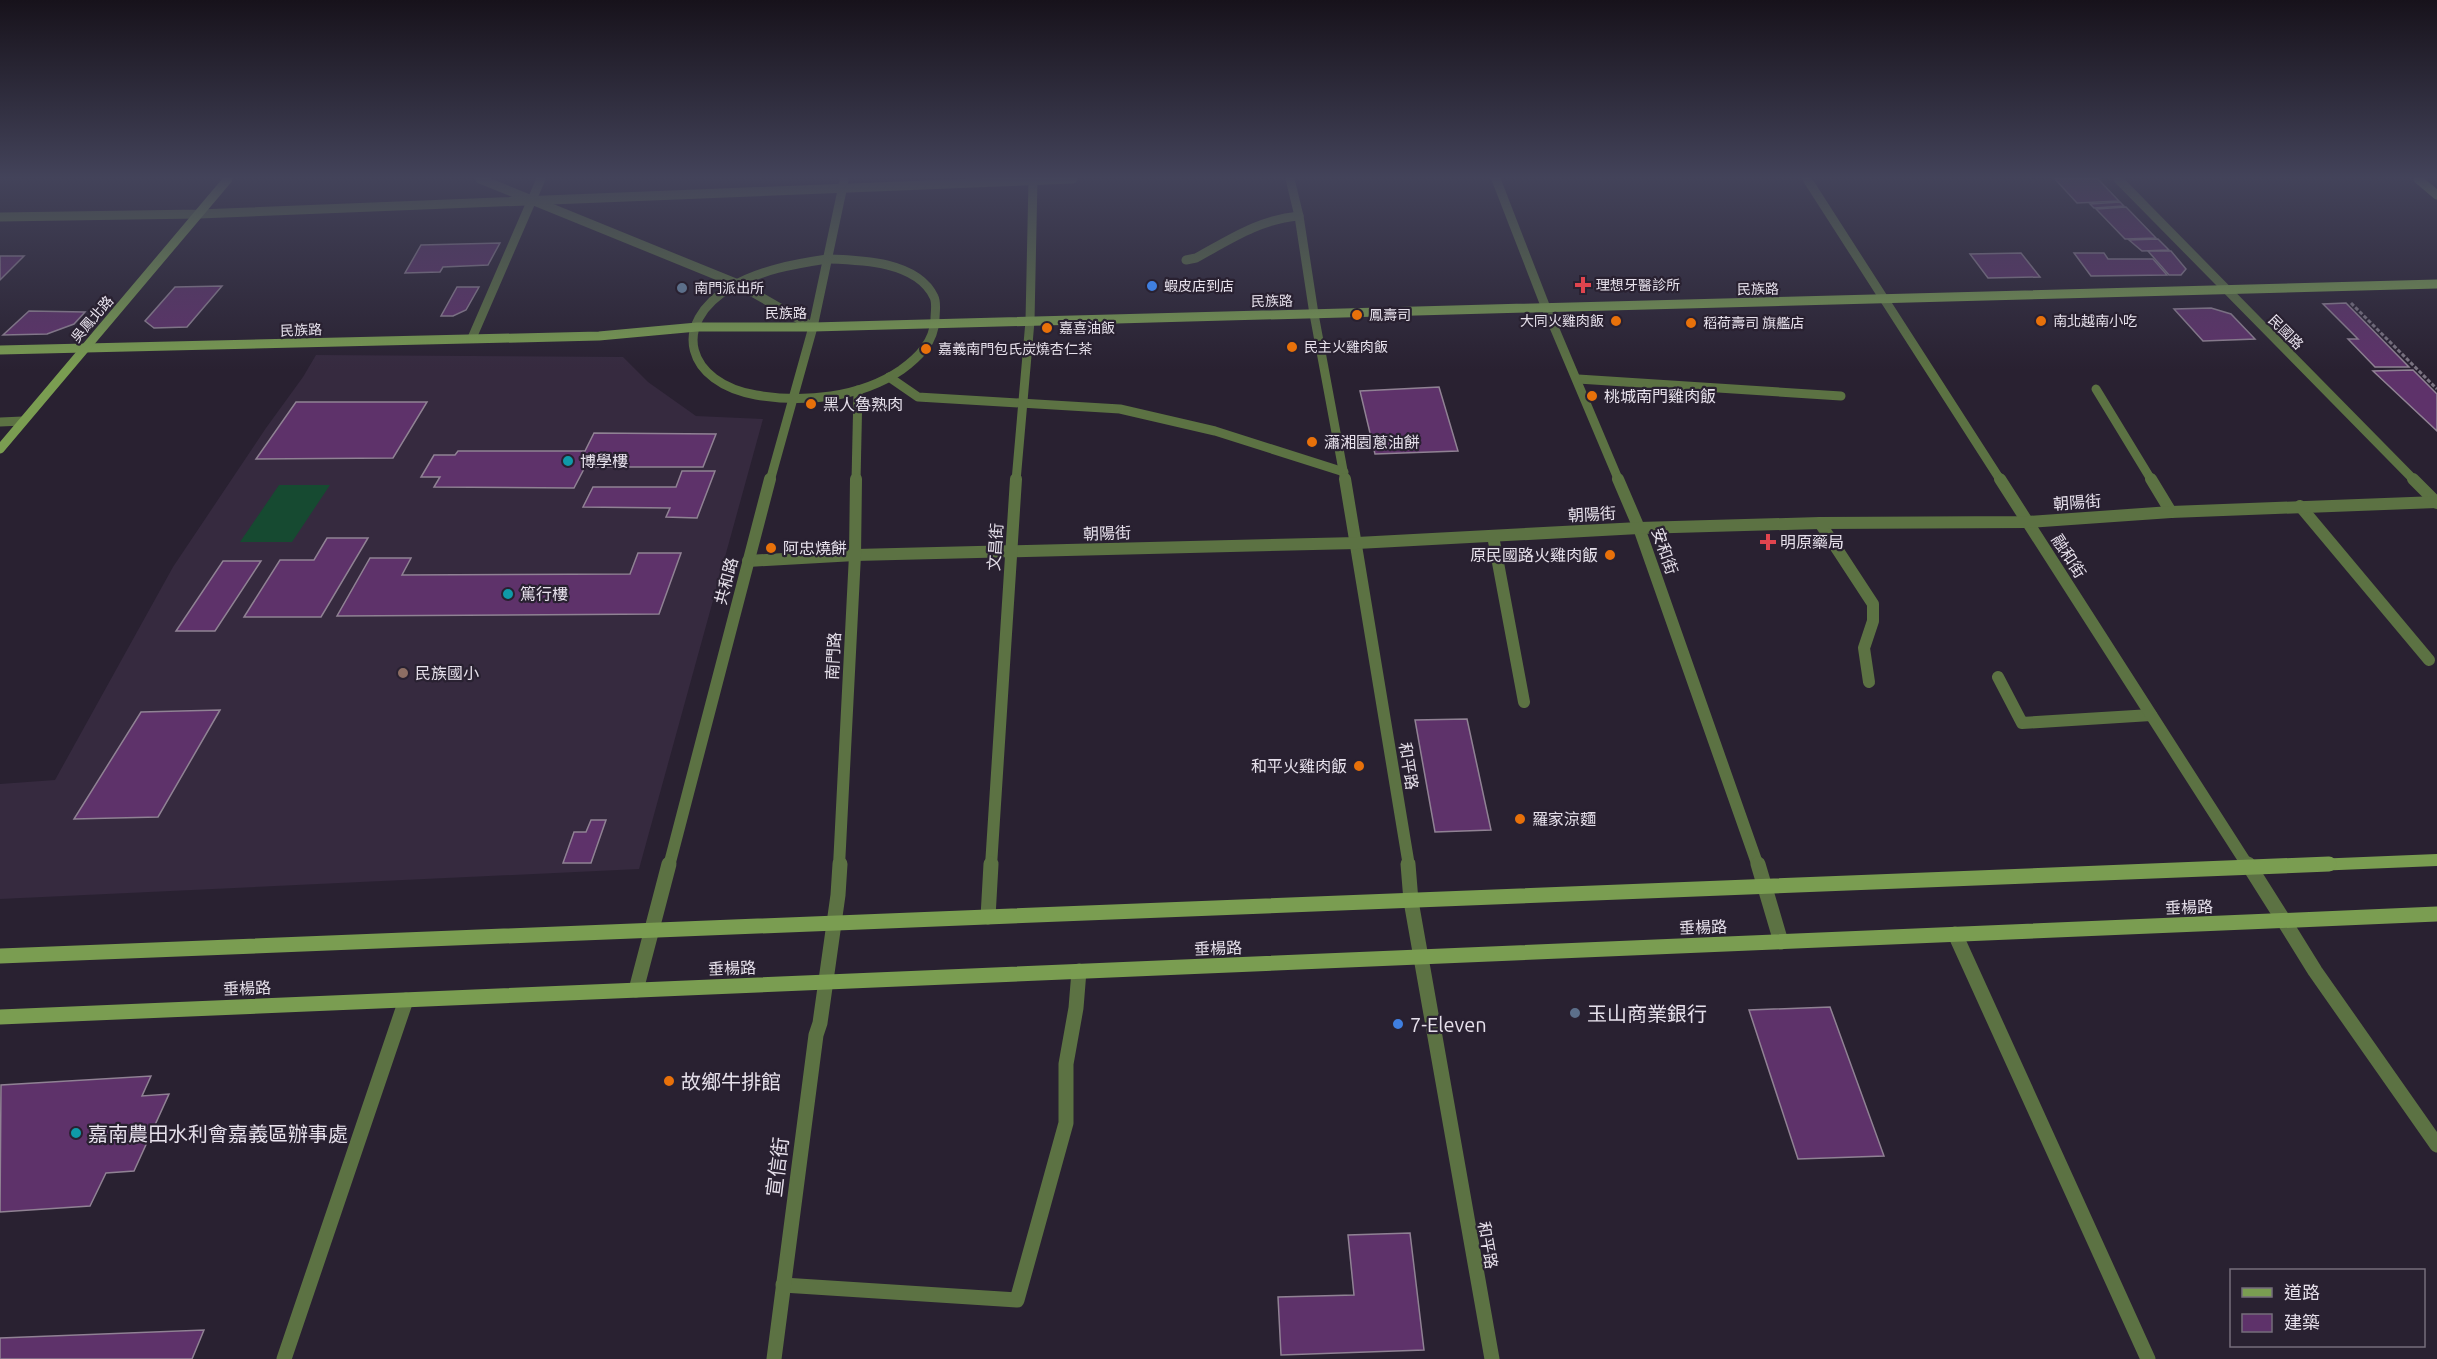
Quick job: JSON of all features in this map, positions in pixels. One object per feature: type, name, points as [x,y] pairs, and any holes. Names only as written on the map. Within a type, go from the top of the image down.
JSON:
[{"type":"street","name":"吳鳳北路","points":[[0,449],[175,242]]},
{"type":"street","points":[[472,338],[513,242]]},
{"type":"street","points":[[637,242],[738,284],[813,327]]},
{"type":"street","name":"共和路","points":[[636,990],[748,561],[813,327],[831,242]]},
{"type":"street","name":"文昌街","points":[[988,917],[1010,553],[1030,321],[1032,242]]},
{"type":"street","points":[[1186,260],[1196,258],[1225,242]]},
{"type":"street","name":"和平路","points":[[1303,242],[1314,314],[1357,543],[1408,858],[1411,901],[1492,1359]]},
{"type":"street","name":"安和街","points":[[1521,242],[1639,528],[1766,886],[1781,942]]},
{"type":"street","name":"融和街","points":[[1847,242],[2315,971],[2437,1145]]},
{"type":"street","name":"民國路","points":[[2180,242],[2437,502]]},
{"type":"street","points":[[827,259],[862,260],[894,267],[919,280],[934,298],[935,323],[932,339],[915,359],[889,377],[858,390],[825,397],[791,400],[753,396],[722,384],[701,368],[692,347],[697,327],[705,310],[720,296],[765,271],[796,263],[827,259]]},
{"type":"street","name":"民族路","points":[[0,350],[598,336],[697,327],[813,327],[2437,284]]},
{"type":"street","points":[[889,377],[918,397],[1120,409],[1215,431],[1344,472]]},
{"type":"street","points":[[1578,379],[1841,396]]},
{"type":"street","points":[[2096,389],[2171,512]]},
{"type":"street","name":"南門路","points":[[826,982],[835,923],[855,555],[858,390]]},
{"type":"street","points":[[0,422],[23,422]]},
{"type":"street","name":"朝陽街","points":[[748,561],[855,555],[1357,543],[1639,528],[2027,522],[2171,512],[2437,502]]},
{"type":"street","points":[[2300,506],[2429,660]]},
{"type":"street","points":[[1820,524],[1873,604],[1873,621],[1864,648],[1869,682]]},
{"type":"street","points":[[1493,536],[1524,702]]},
{"type":"street","points":[[1998,677],[2022,723],[2151,715]]},
{"type":"street","points":[[0,956],[2437,860]]},
{"type":"street","name":"垂楊路","points":[[0,1017],[2437,914]]},
{"type":"street","points":[[1955,934],[2148,1359]]},
{"type":"street","points":[[783,1285],[1017,1300],[1066,1123],[1066,1064],[1076,1008],[1079,971]]},
{"type":"street","name":"宣信街","points":[[774,1359],[816,1035],[826,982]]},
{"type":"street","points":[[284,1359],[406,1000]]},
{"type":"path","points":[[2335,287],[2437,389]]},
{"type":"shaded area","name":"民族國小","points":[[316,355],[623,357],[648,382],[696,416],[763,419],[639,869],[0,899],[0,784],[55,780],[173,567]]},
{"type":"green space","points":[[279,485],[330,485],[292,542],[240,542]]},
{"type":"building","points":[[2132,242],[2161,242],[2169,250],[2142,251]]},
{"type":"building","points":[[500,243],[488,265],[443,267],[440,272],[405,273],[421,245]]},
{"type":"building","points":[[2148,251],[2171,251],[2186,269],[2181,275],[2169,275]]},
{"type":"building","points":[[2021,253],[2040,277],[1988,278],[1970,254]]},
{"type":"building","points":[[2074,253],[2104,253],[2108,259],[2153,259],[2167,275],[2091,276]]},
{"type":"building","points":[[0,256],[24,256],[0,280]]},
{"type":"building","points":[[222,286],[187,327],[154,328],[145,321],[175,287]]},
{"type":"building","points":[[457,287],[479,287],[466,310],[453,316],[441,316]]},
{"type":"building","points":[[2346,303],[2409,367],[2375,367],[2348,339],[2358,339],[2323,304]]},
{"type":"building","points":[[2211,308],[2231,314],[2255,339],[2203,341],[2174,309]]},
{"type":"building","points":[[29,311],[85,312],[74,324],[47,334],[3,335]]},
{"type":"building","points":[[2413,370],[2437,394],[2437,431],[2373,371]]},
{"type":"building","points":[[1439,387],[1458,451],[1375,454],[1360,391]]},
{"type":"building","points":[[296,402],[427,402],[393,458],[256,459]]},
{"type":"building","name":"博學樓","points":[[594,433],[716,434],[703,467],[585,467],[574,488],[434,487],[440,477],[421,477],[434,455],[455,455],[458,451],[585,451]]},
{"type":"building","points":[[682,471],[715,471],[697,518],[666,517],[670,508],[583,507],[593,487],[676,487]]},
{"type":"building","points":[[327,538],[368,538],[321,617],[244,617],[280,560],[314,560]]},
{"type":"building","name":"篤行樓","points":[[638,553],[681,553],[659,614],[337,616],[370,558],[411,558],[402,575],[630,574]]},
{"type":"building","points":[[223,561],[261,561],[215,631],[176,631]]},
{"type":"building","points":[[220,710],[158,817],[74,819],[141,712]]},
{"type":"building","points":[[1467,719],[1491,830],[1435,832],[1415,720]]},
{"type":"building","points":[[591,820],[606,820],[591,863],[563,863],[574,832],[586,832]]},
{"type":"building","points":[[1830,1007],[1884,1156],[1798,1159],[1749,1010]]},
{"type":"building","name":"嘉南農田水利會嘉義區辦事處","points":[[151,1076],[142,1096],[169,1094],[134,1171],[106,1173],[90,1206],[0,1212],[1,1085]]},
{"type":"building","points":[[1410,1233],[1424,1350],[1281,1355],[1278,1297],[1354,1295],[1348,1235]]},
{"type":"building","points":[[204,1330],[192,1359],[0,1359],[0,1338]]},
{"type":"place","name":"理想牙醫診所","points":[[1583,285]]},
{"type":"place","name":"蝦皮店到店","points":[[1152,286]]},
{"type":"place","name":"南門派出所","points":[[682,288]]},
{"type":"place","name":"鳳壽司","points":[[1357,315]]},
{"type":"place","name":"大同火雞肉飯","points":[[1616,321]]},
{"type":"place","name":"南北越南小吃","points":[[2041,321]]},
{"type":"place","name":"稻荷壽司 旗艦店","points":[[1691,323]]},
{"type":"place","name":"嘉喜油飯","points":[[1047,328]]},
{"type":"place","name":"民主火雞肉飯","points":[[1292,347]]},
{"type":"place","name":"嘉義南門包氏炭燒杏仁茶","points":[[926,349]]},
{"type":"place","name":"桃城南門雞肉飯","points":[[1592,396]]},
{"type":"place","name":"黑人魯熟肉","points":[[811,404]]},
{"type":"place","name":"瀟湘園蔥油餅","points":[[1312,442]]},
{"type":"place","name":"博學樓","points":[[568,461]]},
{"type":"place","name":"明原藥局","points":[[1768,542]]},
{"type":"place","name":"阿忠燒餅","points":[[771,548]]},
{"type":"place","name":"原民國路火雞肉飯","points":[[1610,555]]},
{"type":"place","name":"篤行樓","points":[[508,594]]},
{"type":"place","name":"民族國小","points":[[403,673]]},
{"type":"place","name":"和平火雞肉飯","points":[[1359,766]]},
{"type":"place","name":"羅家涼麵","points":[[1520,819]]},
{"type":"place","name":"玉山商業銀行","points":[[1575,1013]]},
{"type":"place","name":"7-Eleven","points":[[1398,1024]]},
{"type":"place","name":"故鄉牛排館","points":[[669,1081]]},
{"type":"place","name":"嘉南農田水利會嘉義區辦事處","points":[[76,1133]]}]
